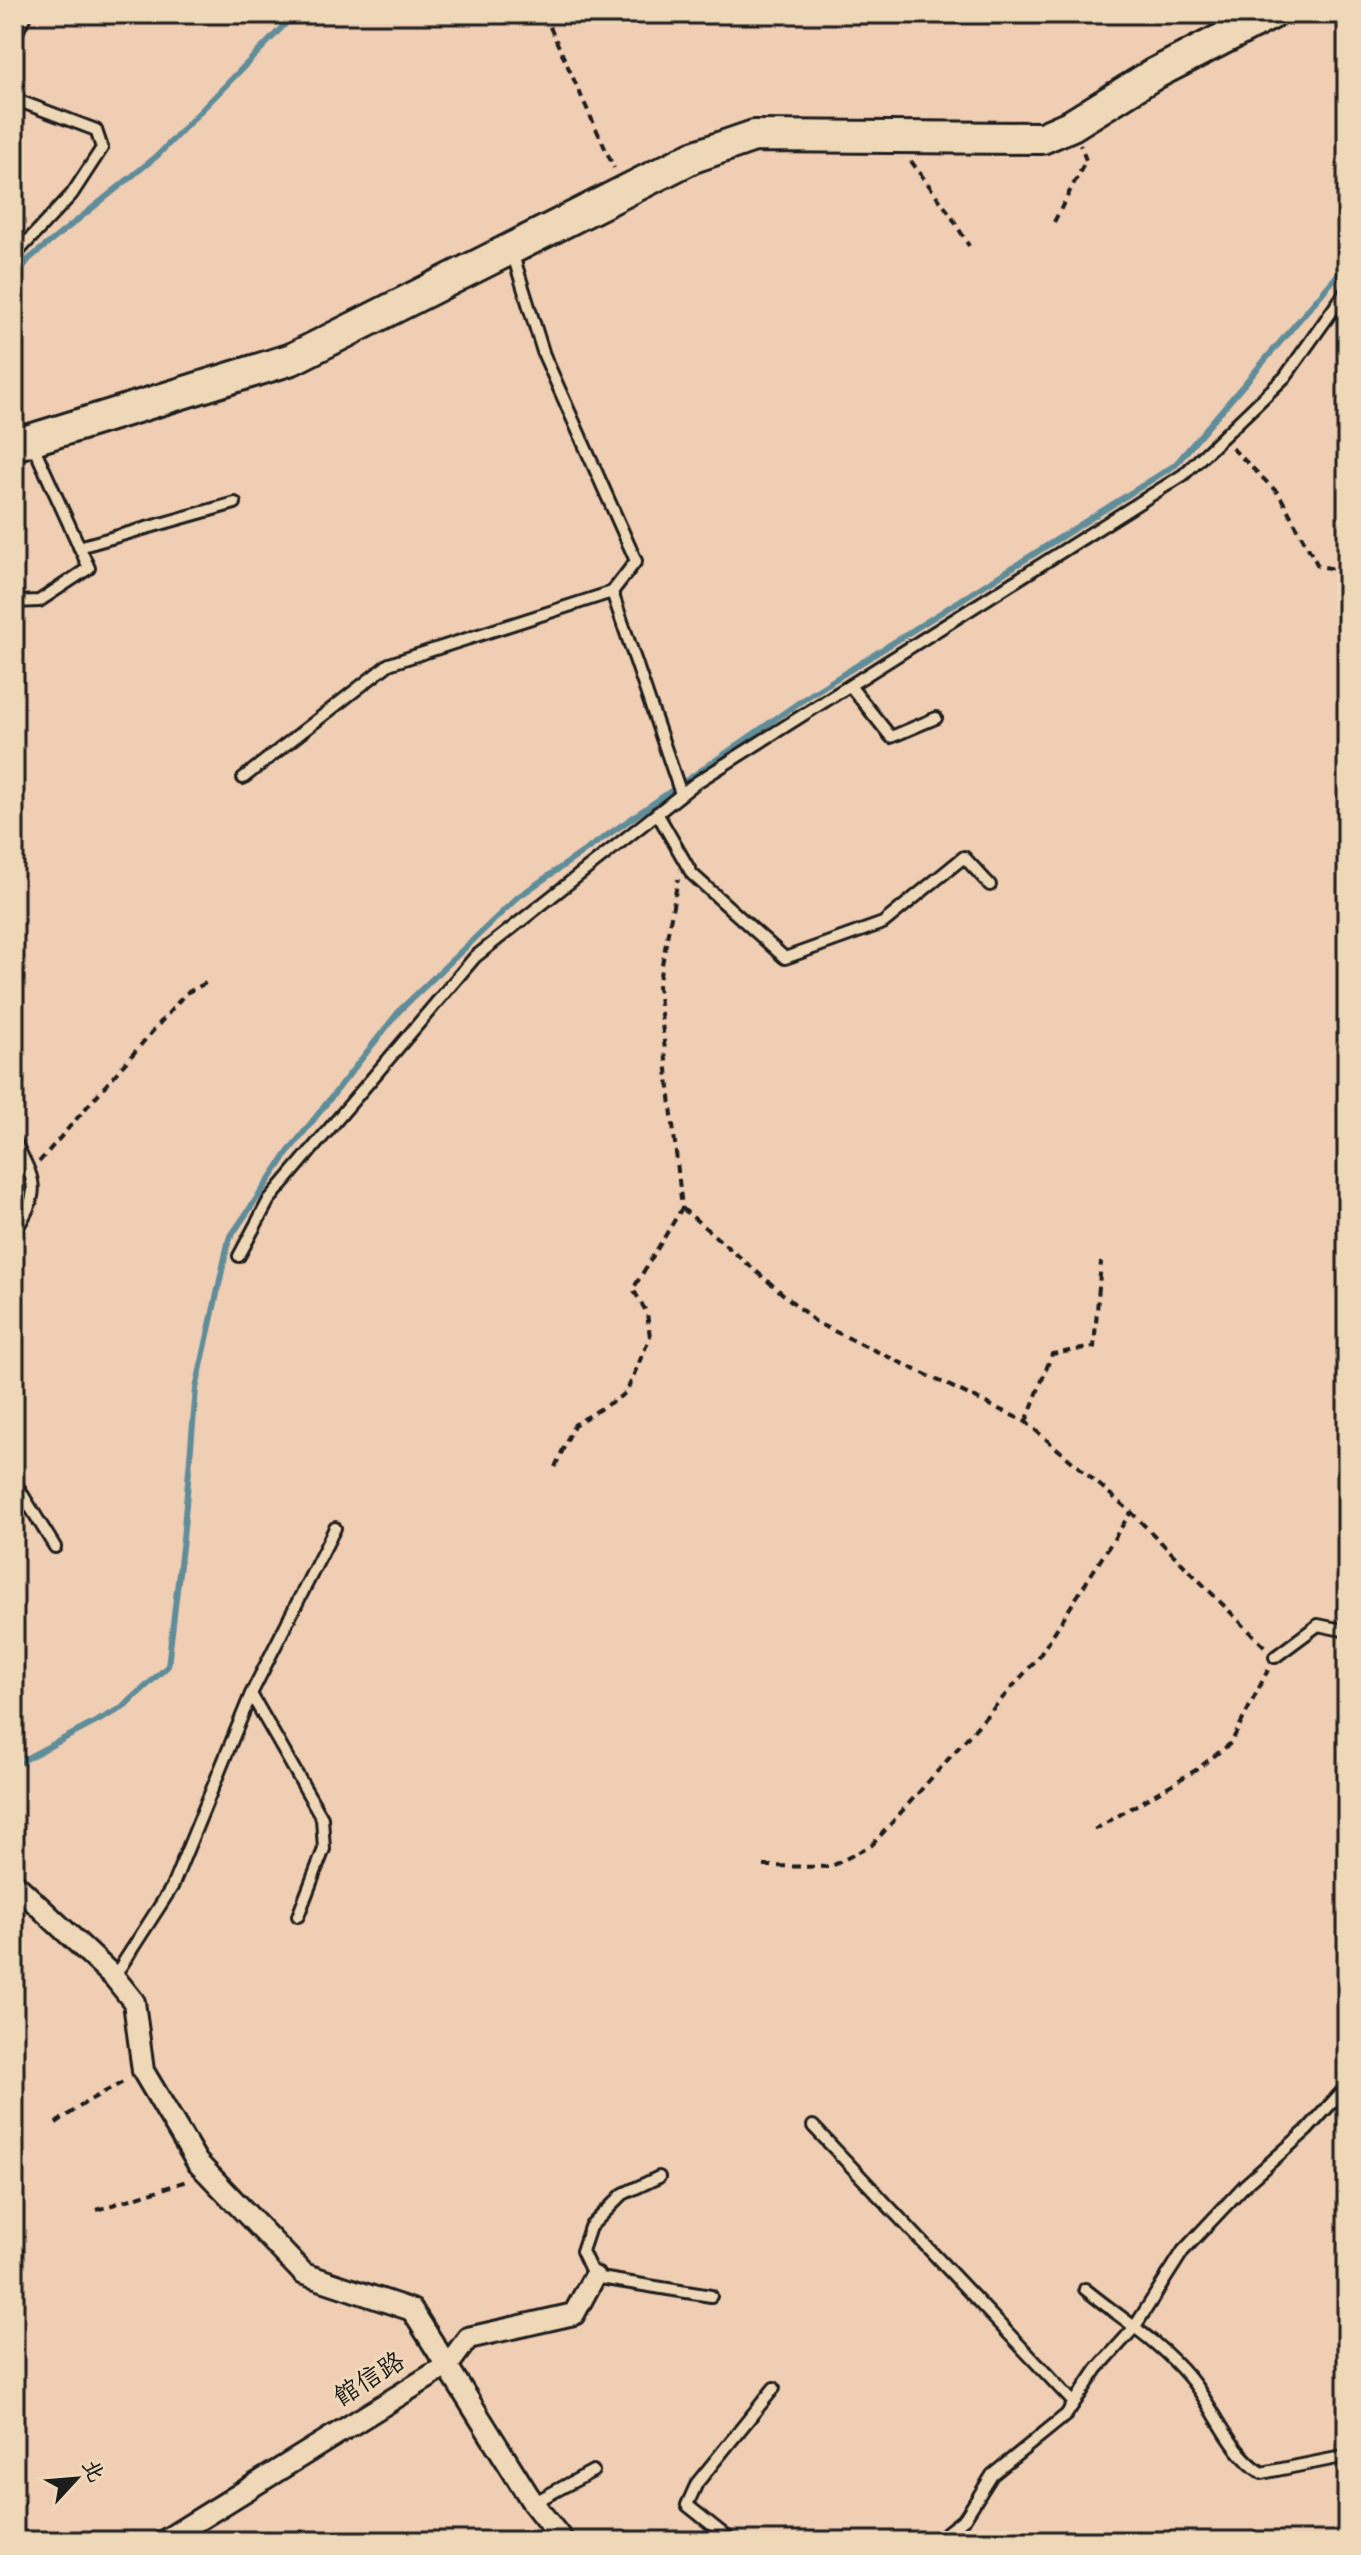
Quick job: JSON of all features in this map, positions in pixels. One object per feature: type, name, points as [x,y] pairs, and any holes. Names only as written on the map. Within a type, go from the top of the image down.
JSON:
[{"type":"street","points":[[22,442],[292,359],[693,157],[754,136],[1042,138],[1072,125],[1142,81],[1271,14]]},
{"type":"street","points":[[14,1883],[114,1977],[134,2002],[143,2071],[197,2162],[304,2274],[412,2310],[533,2503],[563,2541]]},
{"type":"street","name":"館信路","points":[[164,2541],[448,2365],[468,2338],[574,2314],[594,2277]]},
{"type":"lane","points":[[14,38],[26,14]]},
{"type":"lane","points":[[14,99],[96,130],[102,148],[72,194],[14,256]]},
{"type":"lane","points":[[243,778],[389,664],[612,592],[636,561],[544,355],[512,250]]},
{"type":"lane","points":[[239,1256],[269,1200],[475,957],[681,794],[1183,475],[1285,377],[1347,290]]},
{"type":"lane","points":[[14,602],[39,601],[89,568],[22,442]]},
{"type":"lane","points":[[79,547],[235,503]]},
{"type":"lane","points":[[612,592],[681,794]]},
{"type":"lane","points":[[851,687],[891,737],[936,718]]},
{"type":"lane","points":[[657,813],[692,874],[785,958],[883,923],[964,857],[990,885]]},
{"type":"lane","points":[[14,1140],[35,1183],[30,1208],[14,1233]]},
{"type":"lane","points":[[14,1481],[55,1547]]},
{"type":"lane","points":[[114,1977],[172,1887],[251,1694],[335,1528]]},
{"type":"lane","points":[[1275,1657],[1318,1625],[1347,1631]]},
{"type":"lane","points":[[251,1694],[322,1818],[324,1849],[298,1916]]},
{"type":"lane","points":[[936,2541],[965,2518],[992,2475],[1066,2415],[1097,2369],[1134,2328],[1183,2251],[1245,2185],[1307,2130],[1347,2086]]},
{"type":"lane","points":[[813,2126],[1074,2403]]},
{"type":"lane","points":[[659,2177],[623,2194],[590,2227],[582,2251],[594,2277],[711,2296]]},
{"type":"lane","points":[[1085,2289],[1182,2369],[1244,2461],[1262,2473],[1347,2456]]},
{"type":"lane","points":[[732,2541],[687,2505],[697,2483],[774,2388]]},
{"type":"lane","points":[[533,2503],[593,2471]]},
{"type":"path","points":[[544,14],[625,192]]},
{"type":"path","points":[[1054,222],[1086,160],[1072,125]]},
{"type":"path","points":[[893,137],[950,214],[969,246]]},
{"type":"path","points":[[1222,438],[1279,494],[1318,566],[1347,571]]},
{"type":"path","points":[[555,1467],[574,1425],[626,1393],[650,1337],[647,1313],[633,1289],[682,1208],[658,986],[682,857]]},
{"type":"path","points":[[30,1173],[186,993],[210,981]]},
{"type":"path","points":[[682,1208],[817,1323],[1026,1422],[1131,1512],[1275,1657],[1231,1743],[1196,1770],[1094,1830]]},
{"type":"path","points":[[1026,1422],[1052,1354],[1094,1347],[1101,1262]]},
{"type":"path","points":[[764,1866],[830,1867],[872,1845],[1038,1658],[1131,1512]]},
{"type":"path","points":[[56,2123],[88,2101],[143,2071]]},
{"type":"path","points":[[97,2210],[173,2188],[207,2173]]},
{"type":"waterway","points":[[14,279],[29,259],[157,156],[295,14]]},
{"type":"waterway","points":[[14,1765],[122,1708],[168,1666],[196,1389],[229,1239],[289,1151],[400,1010],[518,897],[807,697],[1175,465],[1347,264]]}]
